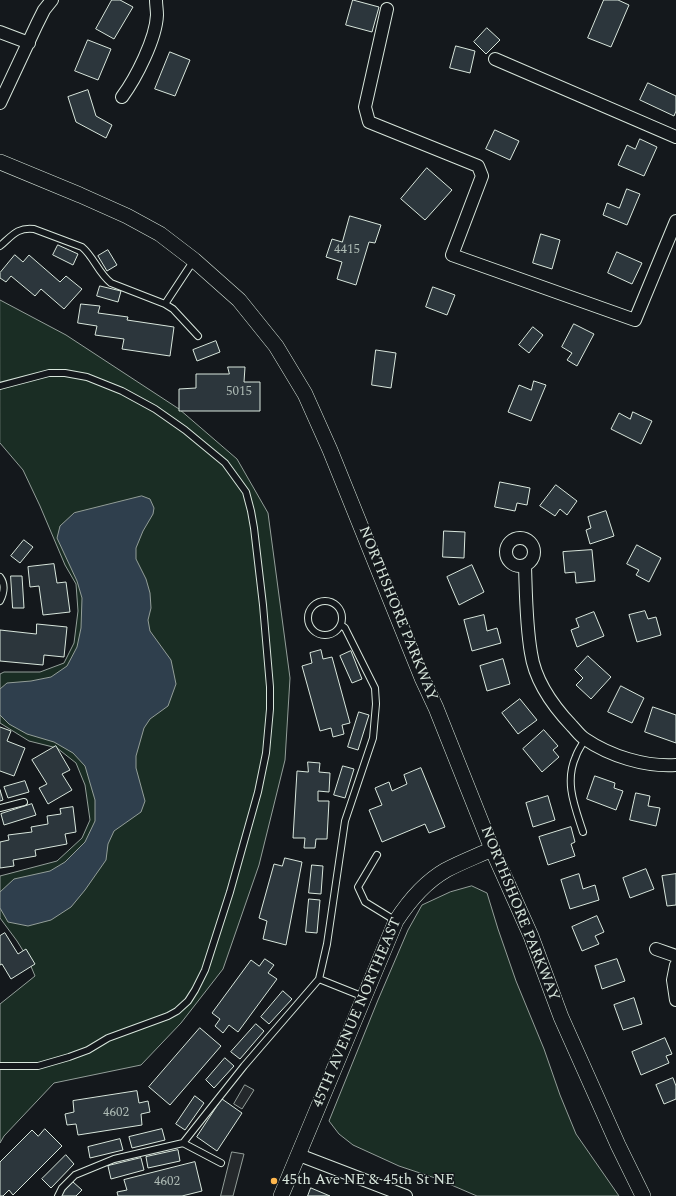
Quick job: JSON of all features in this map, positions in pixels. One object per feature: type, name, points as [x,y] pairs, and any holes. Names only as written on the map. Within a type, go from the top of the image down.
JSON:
[{"type":"street","points":[[0,103],[44,10],[52,0]]},
{"type":"street","points":[[122,97],[137,74],[151,41],[157,16],[156,0]]},
{"type":"street","points":[[387,9],[365,107],[369,122],[478,166],[482,176],[452,255],[635,320],[676,221]]},
{"type":"street","points":[[0,32],[29,43]]},
{"type":"street","points":[[494,59],[676,137]]},
{"type":"street","name":"NORTHSHORE PARKWAY","points":[[0,162],[127,216],[160,234],[194,260],[239,300],[276,346],[305,394],[330,450],[492,849],[531,936],[561,1017],[618,1145],[643,1196]]},
{"type":"street","points":[[525,566],[526,605],[531,654],[540,682],[556,709],[585,739],[614,756],[661,766],[676,765]]},
{"type":"street","name":"45TH AVENUE NORTHEAST","points":[[281,1196],[396,921],[408,903],[430,881],[446,870],[492,849]]},
{"type":"street","points":[[656,949],[676,956]]},
{"type":"street","points":[[676,965],[673,980],[676,1000]]},
{"type":"street","points":[[299,1155],[406,1196]]},
{"type":"lane","points":[[0,246],[18,230],[26,228],[34,229],[82,247],[88,252],[104,278],[110,283],[165,304],[173,309],[198,336]]},
{"type":"lane","points":[[165,304],[194,260]]},
{"type":"lane","points":[[0,386],[49,373],[66,373],[87,377],[122,391],[155,409],[185,430],[225,463],[246,492],[252,517],[263,605],[270,687],[270,708],[266,753],[258,792],[230,892],[205,970],[188,1001],[178,1011],[168,1016],[108,1038],[88,1050],[69,1057],[38,1066],[0,1066]]},
{"type":"lane","points":[[0,577],[3,582],[4,593],[0,601]]},
{"type":"lane","points":[[322,601],[328,601],[339,608],[342,619],[341,625],[333,634],[327,636],[321,635],[315,633],[311,629],[307,617],[312,606],[322,601]]},
{"type":"lane","points":[[58,1196],[62,1188],[75,1175],[114,1159],[183,1142],[244,1066],[319,979],[327,944],[345,821],[373,738],[375,710],[375,688],[345,628],[341,625]]},
{"type":"lane","points":[[583,832],[571,795],[570,776],[576,757],[585,739]]},
{"type":"lane","points":[[0,808],[24,802]]},
{"type":"lane","points":[[377,855],[358,887],[365,902],[396,921]]},
{"type":"lane","points":[[319,979],[364,997]]},
{"type":"lane","points":[[183,1142],[221,1163]]},
{"type":"green space","points":[[0,300],[66,335],[179,409],[237,459],[268,513],[290,678],[285,760],[259,865],[223,969],[181,1023],[141,1065],[54,1083],[4,1136],[0,1143],[0,1004],[35,976],[27,957],[0,918],[0,876],[57,861],[82,838],[90,820],[85,785],[76,763],[57,748],[29,741],[0,723],[0,674],[4,672],[40,672],[64,663],[74,643],[78,611],[76,584],[65,565],[40,506],[23,470],[0,443]]},
{"type":"green space","points":[[472,886],[487,893],[516,981],[544,1049],[560,1095],[576,1134],[619,1196],[477,1196],[435,1178],[399,1166],[353,1145],[339,1134],[329,1121],[408,930],[422,905],[450,892]]},
{"type":"shaded area","points":[[245,1085],[254,1090],[242,1109],[234,1104]]},
{"type":"shaded area","points":[[232,1152],[244,1154],[233,1196],[221,1196]]},
{"type":"water","points":[[142,496],[150,499],[154,508],[153,514],[143,531],[136,548],[136,559],[146,579],[150,593],[151,608],[148,620],[150,631],[171,660],[176,684],[168,706],[150,719],[144,728],[136,756],[136,768],[145,801],[141,812],[114,831],[108,844],[106,860],[71,907],[51,920],[28,926],[8,922],[0,908],[0,892],[14,879],[50,871],[65,862],[85,842],[95,821],[95,800],[85,766],[73,753],[54,742],[27,734],[9,724],[0,715],[0,689],[7,683],[31,681],[51,677],[67,666],[77,647],[81,628],[82,598],[77,581],[57,538],[60,526],[74,513]]},
{"type":"building","points":[[112,0],[120,0],[133,7],[114,39],[96,29]]},
{"type":"building","points":[[353,0],[379,7],[372,32],[346,25]]},
{"type":"building","points":[[604,0],[618,0],[629,5],[611,47],[588,38]]},
{"type":"building","points":[[487,28],[500,40],[486,54],[474,42]]},
{"type":"building","points":[[88,40],[111,49],[98,80],[75,71]]},
{"type":"building","points":[[456,46],[475,51],[470,73],[450,68]]},
{"type":"building","points":[[170,52],[190,60],[175,96],[155,89]]},
{"type":"building","points":[[648,83],[676,96],[676,111],[674,116],[640,100]]},
{"type":"building","points":[[88,90],[96,116],[112,125],[106,138],[76,122],[68,97]]},
{"type":"building","points":[[495,130],[519,141],[510,160],[486,149]]},
{"type":"building","points":[[640,139],[657,147],[644,176],[618,165],[627,145],[635,149]]},
{"type":"building","points":[[427,168],[452,190],[425,220],[401,199]]},
{"type":"building","points":[[627,189],[640,194],[627,225],[603,215],[607,203],[619,208]]},
{"type":"building","points":[[350,216],[381,225],[375,243],[369,242],[356,285],[337,279],[342,262],[326,257],[332,239],[342,242]]},
{"type":"building","points":[[541,234],[560,240],[552,269],[533,263]]},
{"type":"building","points":[[58,245],[78,254],[73,265],[53,255]]},
{"type":"building","points":[[108,250],[117,265],[107,271],[98,256]]},
{"type":"building","points":[[617,252],[642,263],[632,284],[608,273]]},
{"type":"building","points":[[15,255],[23,262],[29,255],[60,282],[66,276],[82,289],[64,309],[41,289],[35,296],[11,276],[6,282],[0,278],[0,273]]},
{"type":"building","points":[[100,286],[121,291],[118,302],[97,296]]},
{"type":"building","points":[[433,287],[455,295],[447,315],[426,307]]},
{"type":"building","points":[[81,304],[100,306],[98,313],[128,317],[127,320],[174,327],[170,356],[122,349],[124,339],[95,335],[97,326],[78,323]]},
{"type":"building","points":[[574,324],[594,334],[577,366],[567,360],[572,353],[562,347]]},
{"type":"building","points":[[533,327],[543,335],[529,353],[519,345]]},
{"type":"building","points":[[216,341],[220,352],[197,361],[193,350]]},
{"type":"building","points":[[376,350],[396,353],[391,388],[372,385]]},
{"type":"building","points":[[228,367],[245,367],[244,382],[260,382],[260,411],[179,411],[179,389],[196,388],[196,374],[229,374]]},
{"type":"building","points":[[534,381],[546,385],[531,421],[508,412],[519,385],[531,390]]},
{"type":"building","points":[[633,412],[652,421],[641,444],[611,429],[619,413],[630,419]]},
{"type":"building","points":[[500,482],[530,488],[527,505],[517,503],[515,511],[495,507]]},
{"type":"building","points":[[556,485],[577,501],[567,515],[560,509],[555,516],[540,506]]},
{"type":"building","points":[[606,511],[614,536],[590,544],[586,530],[591,528],[588,517]]},
{"type":"building","points":[[444,531],[465,532],[464,558],[443,557]]},
{"type":"building","points":[[24,540],[33,547],[20,563],[11,556]]},
{"type":"building","points":[[637,545],[661,558],[649,582],[636,575],[639,570],[627,564]]},
{"type":"building","points":[[592,550],[595,581],[576,583],[575,572],[565,573],[563,552]]},
{"type":"building","points":[[54,564],[57,583],[66,582],[70,612],[43,615],[39,586],[30,587],[28,567]]},
{"type":"building","points":[[472,565],[484,592],[459,605],[447,577]]},
{"type":"building","points":[[11,576],[22,576],[24,608],[13,608]]},
{"type":"building","points":[[645,611],[648,619],[656,617],[661,635],[637,642],[629,615]]},
{"type":"building","points":[[594,612],[604,636],[577,647],[571,630],[579,627],[576,619]]},
{"type":"building","points":[[484,615],[487,631],[497,628],[501,643],[472,651],[464,620]]},
{"type":"building","points":[[37,624],[67,627],[64,657],[44,655],[43,665],[0,661],[0,630],[36,634]]},
{"type":"building","points":[[321,650],[323,659],[332,657],[350,723],[342,725],[344,734],[333,737],[331,728],[320,731],[302,666],[312,663],[310,653]]},
{"type":"building","points":[[351,651],[362,679],[352,683],[340,656]]},
{"type":"building","points":[[588,656],[611,677],[591,699],[576,685],[583,678],[575,670]]},
{"type":"building","points":[[503,659],[510,684],[487,691],[480,666]]},
{"type":"building","points":[[621,686],[644,698],[632,723],[608,712]]},
{"type":"building","points":[[520,699],[537,720],[518,734],[502,713]]},
{"type":"building","points":[[653,707],[676,715],[676,743],[645,732]]},
{"type":"building","points":[[359,712],[369,715],[358,750],[348,747]]},
{"type":"building","points":[[0,727],[11,731],[7,741],[25,748],[14,776],[0,771]]},
{"type":"building","points":[[544,730],[558,746],[553,750],[559,757],[542,772],[523,749]]},
{"type":"building","points":[[56,746],[70,770],[62,774],[72,790],[48,804],[39,788],[47,784],[32,760]]},
{"type":"building","points":[[308,762],[320,763],[319,772],[330,773],[329,792],[318,791],[318,801],[329,801],[327,839],[316,839],[315,848],[304,848],[305,838],[293,838],[297,771],[308,772]]},
{"type":"building","points":[[343,766],[354,769],[345,798],[334,795]]},
{"type":"building","points":[[421,768],[445,827],[429,833],[425,824],[382,842],[369,810],[382,805],[375,788],[389,782],[392,791],[407,784],[404,775]]},
{"type":"building","points":[[595,776],[615,783],[614,788],[623,791],[616,810],[587,799]]},
{"type":"building","points":[[25,781],[29,792],[8,798],[4,787]]},
{"type":"building","points":[[0,790],[3,800],[0,801]]},
{"type":"building","points":[[636,793],[650,796],[648,806],[660,808],[656,826],[630,820]]},
{"type":"building","points":[[548,796],[555,820],[533,827],[526,803]]},
{"type":"building","points":[[32,804],[36,815],[4,825],[1,814]]},
{"type":"building","points":[[73,807],[76,832],[65,834],[67,844],[35,850],[36,856],[13,860],[14,866],[0,868],[0,842],[9,840],[8,835],[32,832],[31,827],[48,824],[47,816],[61,814],[60,809]]},
{"type":"building","points":[[571,827],[575,842],[571,844],[575,856],[548,865],[539,837]]},
{"type":"building","points":[[285,858],[302,862],[286,945],[263,939],[267,921],[259,918],[274,864],[282,866]]},
{"type":"building","points":[[312,865],[323,866],[321,894],[309,893]]},
{"type":"building","points":[[646,869],[654,889],[630,898],[623,878]]},
{"type":"building","points":[[579,874],[583,889],[595,885],[599,900],[570,909],[561,880]]},
{"type":"building","points":[[676,874],[676,905],[667,906],[662,876]]},
{"type":"building","points":[[309,899],[320,900],[317,933],[306,932]]},
{"type":"building","points":[[597,916],[604,932],[595,936],[599,944],[582,951],[572,927]]},
{"type":"building","points":[[5,933],[18,954],[26,949],[35,964],[11,979],[2,964],[0,965],[0,936]]},
{"type":"building","points":[[265,959],[274,965],[268,973],[277,979],[238,1032],[229,1025],[223,1033],[215,1026],[220,1019],[212,1013],[251,960],[259,966]]},
{"type":"building","points":[[617,959],[625,981],[602,989],[595,966]]},
{"type":"building","points":[[283,991],[292,999],[269,1024],[261,1017]]},
{"type":"building","points":[[634,998],[642,1024],[623,1030],[614,1005]]},
{"type":"building","points":[[256,1024],[264,1031],[240,1059],[231,1052]]},
{"type":"building","points":[[200,1028],[221,1046],[170,1105],[149,1087]]},
{"type":"building","points":[[665,1038],[672,1054],[666,1056],[669,1063],[641,1075],[632,1052]]},
{"type":"building","points":[[225,1058],[234,1066],[214,1088],[206,1080]]},
{"type":"building","points":[[673,1078],[676,1086],[676,1099],[664,1104],[656,1085]]},
{"type":"building","points":[[137,1091],[139,1103],[148,1101],[150,1112],[141,1114],[142,1125],[78,1135],[76,1124],[67,1125],[65,1114],[74,1112],[73,1101]]},
{"type":"building","points":[[195,1096],[204,1103],[185,1130],[176,1124]]},
{"type":"building","points":[[222,1099],[242,1113],[217,1151],[197,1137]]},
{"type":"building","points":[[45,1129],[62,1146],[13,1195],[9,1190],[3,1196],[0,1196],[0,1162],[32,1130],[38,1136]]},
{"type":"building","points":[[162,1129],[165,1140],[132,1148],[129,1137]]},
{"type":"building","points":[[120,1139],[123,1150],[90,1158],[88,1147]]},
{"type":"building","points":[[178,1150],[180,1161],[148,1168],[146,1157]]},
{"type":"building","points":[[66,1155],[74,1164],[51,1188],[42,1179]]},
{"type":"building","points":[[141,1158],[144,1170],[111,1179],[108,1166]]},
{"type":"building","points":[[195,1162],[202,1191],[182,1196],[118,1196],[117,1192],[127,1190],[124,1180]]},
{"type":"building","points":[[73,1182],[82,1190],[76,1196],[60,1196]]},
{"type":"building","points":[[311,1188],[330,1196],[308,1196]]},
{"type":"place","name":"45th Ave NE & 45th St NE","points":[[274,1181]]}]
